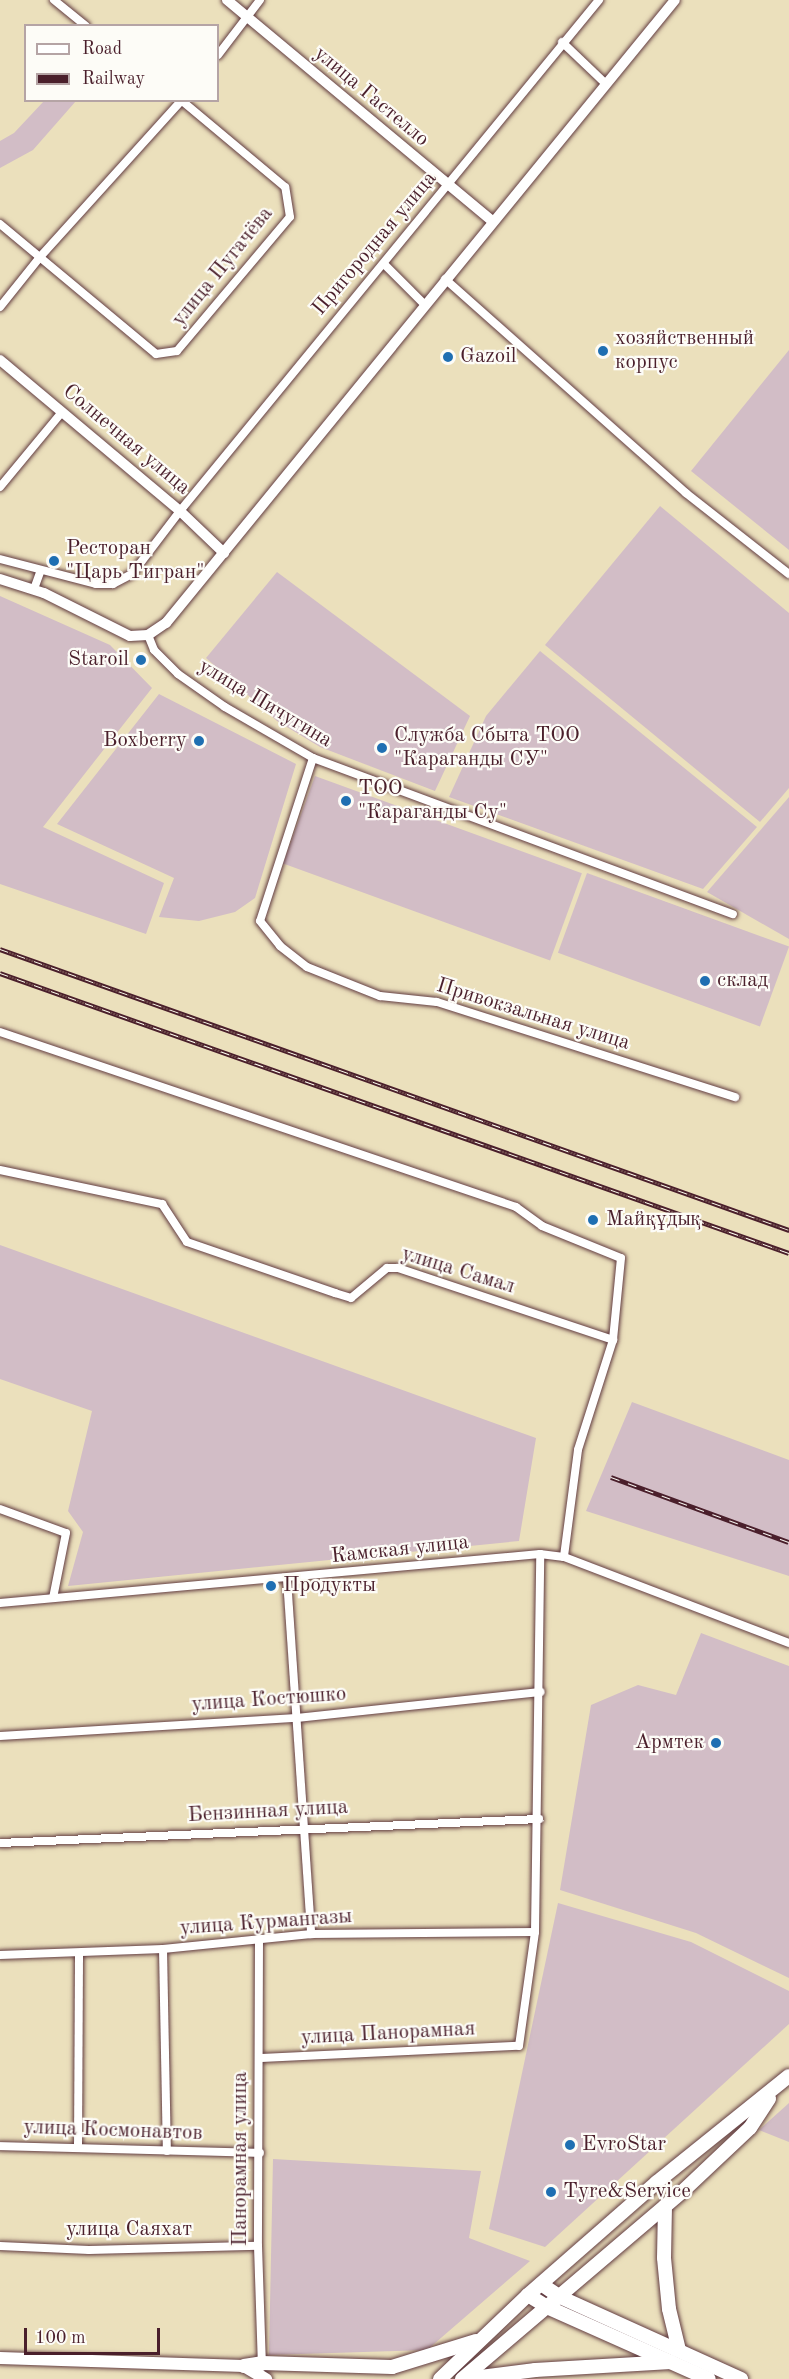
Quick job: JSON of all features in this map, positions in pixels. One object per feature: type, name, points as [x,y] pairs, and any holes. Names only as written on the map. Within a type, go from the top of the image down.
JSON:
[{"type":"main road","points":[[440,2379],[528,2295],[657,2182],[777,2088],[789,2076]]},
{"type":"main road","points":[[464,2379],[665,2206],[750,2128],[777,2088]]},
{"type":"main road","points":[[665,2206],[664,2259],[669,2308],[679,2350]]},
{"type":"main road","points":[[542,2284],[560,2297],[741,2379]]},
{"type":"main road","points":[[528,2295],[547,2307],[709,2379]]},
{"type":"main road","points":[[0,2358],[244,2366],[262,2363],[392,2367],[421,2361],[480,2339]]},
{"type":"main road","points":[[464,2379],[535,2370],[671,2362]]},
{"type":"main road","points":[[244,2366],[264,2378]]},
{"type":"street","points":[[54,0],[84,24]]},
{"type":"street","name":"улица Гастелло","points":[[227,0],[492,222]]},
{"type":"street","points":[[219,54],[260,0]]},
{"type":"street","name":"Пригородная улица","points":[[0,559],[41,570],[113,584],[132,574],[180,511],[448,187],[562,42],[599,0]]},
{"type":"street","points":[[0,579],[34,589],[130,636],[148,635],[166,623],[424,304],[675,0]]},
{"type":"street","points":[[562,42],[606,84]]},
{"type":"street","points":[[0,307],[40,257],[181,102]]},
{"type":"street","name":"улица Пугачёва","points":[[0,224],[156,354],[177,351],[290,217],[285,187],[183,102]]},
{"type":"street","points":[[384,264],[424,304]]},
{"type":"street","points":[[445,279],[686,493],[789,574]]},
{"type":"street","name":"Солнечная улица","points":[[0,360],[180,511],[224,553]]},
{"type":"street","points":[[0,486],[62,412]]},
{"type":"street","points":[[34,589],[41,570]]},
{"type":"street","name":"улица Пичугина","points":[[148,635],[154,650],[178,674],[225,707],[313,758],[733,914]]},
{"type":"street","name":"Привокзальная улица","points":[[313,758],[260,921],[280,946],[307,967],[380,996],[437,1002],[735,1097]]},
{"type":"street","points":[[0,1032],[506,1203],[542,1226],[621,1258],[613,1340],[578,1450],[564,1557]]},
{"type":"street","name":"улица Самал","points":[[0,1170],[162,1204],[187,1242],[351,1298],[387,1268],[399,1268],[613,1340]]},
{"type":"street","points":[[0,1509],[66,1533],[53,1598]]},
{"type":"street","points":[[535,1932],[541,1692],[540,1554]]},
{"type":"street","name":"Камская улица","points":[[0,1603],[287,1579],[540,1554],[564,1557],[789,1643]]},
{"type":"street","points":[[287,1579],[311,1934]]},
{"type":"street","name":"улица Костюшко","points":[[0,1736],[296,1718],[541,1692]]},
{"type":"street","name":"Бензинная улица","points":[[0,1843],[305,1827],[538,1819]]},
{"type":"street","name":"улица Курмангазы","points":[[0,1955],[78,1954],[163,1949],[311,1934],[535,1932]]},
{"type":"street","name":"улица Панорамная","points":[[260,2058],[519,2046],[535,1932]]},
{"type":"street","name":"Панорамная улица","points":[[260,1939],[258,2246],[264,2378]]},
{"type":"street","points":[[163,1949],[167,2151]]},
{"type":"street","points":[[78,1954],[78,2148]]},
{"type":"street","name":"улица Космонавтов","points":[[0,2146],[260,2154]]},
{"type":"street","name":"улица Саяхат","points":[[0,2246],[89,2250],[258,2246]]},
{"type":"shaded area","points":[[43,102],[75,102],[33,150],[0,168],[0,141],[14,133]]},
{"type":"shaded area","points":[[789,350],[789,550],[691,471]]},
{"type":"shaded area","points":[[660,506],[789,613],[789,788],[760,822],[545,645]]},
{"type":"shaded area","points":[[277,572],[470,716],[435,791],[320,747],[277,721],[206,658]]},
{"type":"shaded area","points":[[0,596],[110,645],[152,688],[43,827],[164,883],[146,934],[0,884]]},
{"type":"shaded area","points":[[540,651],[757,827],[703,889],[449,797],[486,716]]},
{"type":"shaded area","points":[[159,694],[296,764],[255,898],[235,912],[199,921],[159,917],[174,878],[57,824]]},
{"type":"shaded area","points":[[315,776],[582,873],[550,961],[283,863]]},
{"type":"shaded area","points":[[789,797],[789,939],[707,892]]},
{"type":"shaded area","points":[[587,873],[789,947],[760,1026],[558,953]]},
{"type":"shaded area","points":[[0,1245],[536,1438],[519,1541],[68,1586],[83,1532],[68,1511],[92,1411],[0,1379]]},
{"type":"shaded area","points":[[632,1402],[789,1460],[789,1576],[586,1511]]},
{"type":"shaded area","points":[[701,1633],[789,1666],[789,1978],[696,1933],[560,1890],[591,1705],[638,1685],[676,1695]]},
{"type":"shaded area","points":[[558,1903],[691,1942],[789,1991],[789,2024],[545,2247],[489,2229]]},
{"type":"shaded area","points":[[789,2103],[789,2142],[759,2130]]},
{"type":"shaded area","points":[[273,2159],[481,2171],[469,2238],[530,2261],[427,2350],[269,2355]]},
{"type":"railway","points":[[0,949],[789,1230]]},
{"type":"railway","points":[[0,973],[789,1253]]},
{"type":"railway","points":[[611,1477],[789,1542]]},
{"type":"place","name":"хозяйственный корпус","points":[[603,351]]},
{"type":"place","name":"Gazoil","points":[[448,357]]},
{"type":"place","name":"Ресторан \"Царь Тигран\"","points":[[54,561]]},
{"type":"place","name":"Staroil","points":[[141,660]]},
{"type":"place","name":"Boxberry","points":[[199,741]]},
{"type":"place","name":"Служба Сбыта ТОО \"Караганды СУ\"","points":[[382,748]]},
{"type":"place","name":"ТОО \"Караганды Су\"","points":[[346,801]]},
{"type":"place","name":"склад","points":[[705,981]]},
{"type":"place","name":"Майқұдық","points":[[593,1220]]},
{"type":"place","name":"Продукты","points":[[271,1586]]},
{"type":"place","name":"Армтек","points":[[716,1743]]},
{"type":"place","name":"EvroStar","points":[[570,2145]]},
{"type":"place","name":"Tyre&Service","points":[[551,2192]]}]
